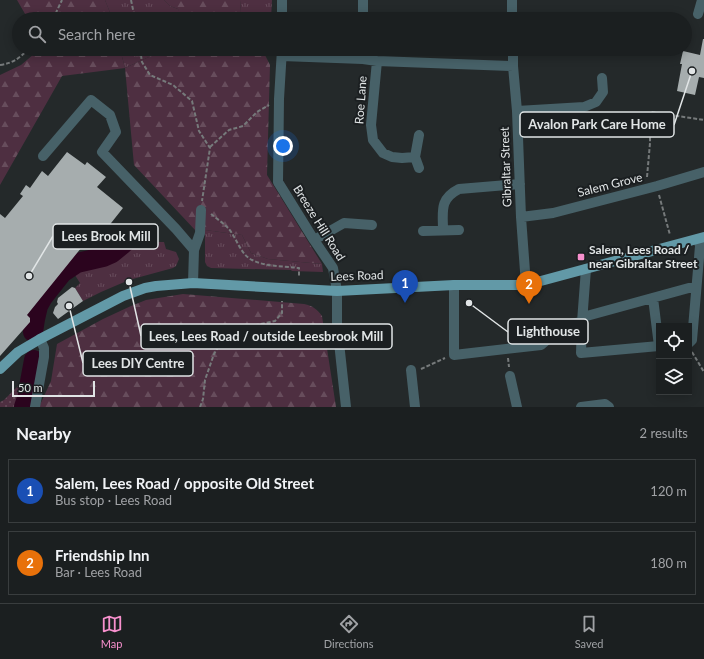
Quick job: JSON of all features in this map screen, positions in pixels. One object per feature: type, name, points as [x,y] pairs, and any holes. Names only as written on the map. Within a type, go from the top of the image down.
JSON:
[{"type":"main road","name":"Lees Road","points":[[0,369],[18,352],[40,339],[113,301],[135,292],[156,286],[193,283],[337,291],[526,284],[701,238]]},
{"type":"street","points":[[282,0],[282,12]]},
{"type":"street","points":[[363,0],[363,12]]},
{"type":"street","points":[[512,0],[512,12]]},
{"type":"street","points":[[698,14],[702,0]]},
{"type":"street","name":"Breeze Hill Road","points":[[282,56],[279,99],[278,182],[333,268],[337,291],[337,324],[346,407]]},
{"type":"street","points":[[367,56],[377,61],[513,66]]},
{"type":"street","name":"Gibraltar Street","points":[[513,56],[526,284]]},
{"type":"street","name":"Roe Lane","points":[[377,61],[371,125],[373,140],[383,153],[392,157],[415,157]]},
{"type":"street","points":[[517,111],[584,107],[596,102],[602,92],[602,78]]},
{"type":"street","points":[[43,156],[91,100],[110,115],[116,132],[102,152],[176,229],[194,250]]},
{"type":"street","points":[[419,135],[415,157],[419,168]]},
{"type":"street","name":"Salem Grove","points":[[521,217],[553,213],[704,172]]},
{"type":"street","points":[[442,230],[443,207],[446,198],[452,192],[459,189],[520,184]]},
{"type":"street","points":[[193,283],[194,250],[200,233],[201,208]]},
{"type":"street","points":[[314,240],[344,223],[372,225]]},
{"type":"street","points":[[423,231],[459,230]]},
{"type":"street","points":[[692,325],[701,238]]},
{"type":"street","points":[[586,269],[582,320],[582,353],[656,346]]},
{"type":"street","points":[[454,286],[454,354],[541,345],[564,325],[696,286]]},
{"type":"street","points":[[653,298],[656,323]]},
{"type":"street","points":[[35,407],[44,357],[44,348],[40,339]]},
{"type":"street","points":[[411,372],[415,407]]},
{"type":"street","points":[[510,376],[516,407]]},
{"type":"street","points":[[581,407],[605,404],[608,407]]},
{"type":"path","points":[[56,12],[62,0]]},
{"type":"path","points":[[131,0],[134,12]]},
{"type":"path","points":[[0,65],[9,64],[21,56]]},
{"type":"path","points":[[141,56],[142,62],[150,75],[173,85],[192,101],[199,131],[210,148]]},
{"type":"path","points":[[279,99],[258,112],[243,126],[229,130],[210,148],[201,208],[228,228],[243,252],[252,260],[266,265],[299,268],[299,276]]},
{"type":"path","points":[[673,246],[652,187],[647,180],[650,143],[650,114],[651,112],[704,120]]},
{"type":"path","points":[[200,407],[214,354],[223,339],[236,330],[275,321],[282,313],[282,300]]},
{"type":"path","points":[[692,348],[704,372]]},
{"type":"path","points":[[507,349],[510,376]]},
{"type":"path","points":[[411,372],[454,354]]},
{"type":"green space","points":[[17,0],[105,0],[109,12],[24,12]]},
{"type":"green space","points":[[105,0],[164,0],[170,6],[178,9],[180,12],[109,12]]},
{"type":"green space","points":[[164,0],[241,0],[240,12],[179,12],[178,9],[170,6]]},
{"type":"green space","points":[[241,0],[272,0],[271,12],[240,12]]},
{"type":"green space","points":[[32,56],[122,56],[125,68],[62,76],[0,185],[0,75],[21,65]]},
{"type":"green space","points":[[122,56],[151,56],[125,68]]},
{"type":"green space","points":[[151,56],[266,56],[270,65],[267,175],[322,264],[268,259],[251,253],[242,235],[205,230],[196,231],[134,165],[125,68]]},
{"type":"green space","points":[[205,230],[242,235],[251,253],[268,259],[322,264],[323,272],[211,268],[207,266],[205,262]]},
{"type":"green space","points":[[138,238],[153,242],[164,242],[166,249],[176,252],[179,259],[176,266],[129,280],[83,301],[75,288],[80,283],[73,272],[90,262],[116,255]]},
{"type":"green space","points":[[183,294],[304,304],[314,308],[322,316],[336,407],[39,407],[51,381],[57,344],[103,319],[146,300]]},
{"type":"green space","points":[[23,381],[21,399],[18,407],[0,407],[0,402],[4,400]]},
{"type":"building","points":[[704,39],[704,78],[699,77],[695,95],[677,91],[682,64],[680,64],[682,56],[692,56],[692,53],[700,55]]},
{"type":"building","points":[[67,152],[85,165],[87,162],[106,177],[97,187],[123,208],[100,237],[94,232],[27,315],[30,318],[30,322],[0,356],[0,214],[5,218],[23,196],[20,194],[26,185],[30,188],[42,171],[48,176]]},
{"type":"building","points":[[72,287],[75,288],[83,301],[58,319],[53,313],[58,304],[58,298]]},
{"type":"waterway","points":[[33,332],[38,306],[43,297],[62,273],[77,263],[103,257],[112,253],[135,233]]},
{"type":"waterway","points":[[24,407],[34,360]]},
{"type":"place","name":"Avalon Park Care Home","points":[[692,71]]},
{"type":"place","name":"Salem, Lees Road / near Gibraltar Street","points":[[581,257]]},
{"type":"place","name":"Lees Brook Mill","points":[[29,276]]},
{"type":"place","name":"Lees, Lees Road / outside Leesbrook Mill","points":[[129,282]]},
{"type":"place","name":"Salem, Lees Road / opposite Old Street","points":[[405,303]]},
{"type":"place","name":"Lighthouse","points":[[469,303]]},
{"type":"place","name":"Friendship Inn","points":[[529,304]]},
{"type":"place","name":"Lees DIY Centre","points":[[69,306]]}]
